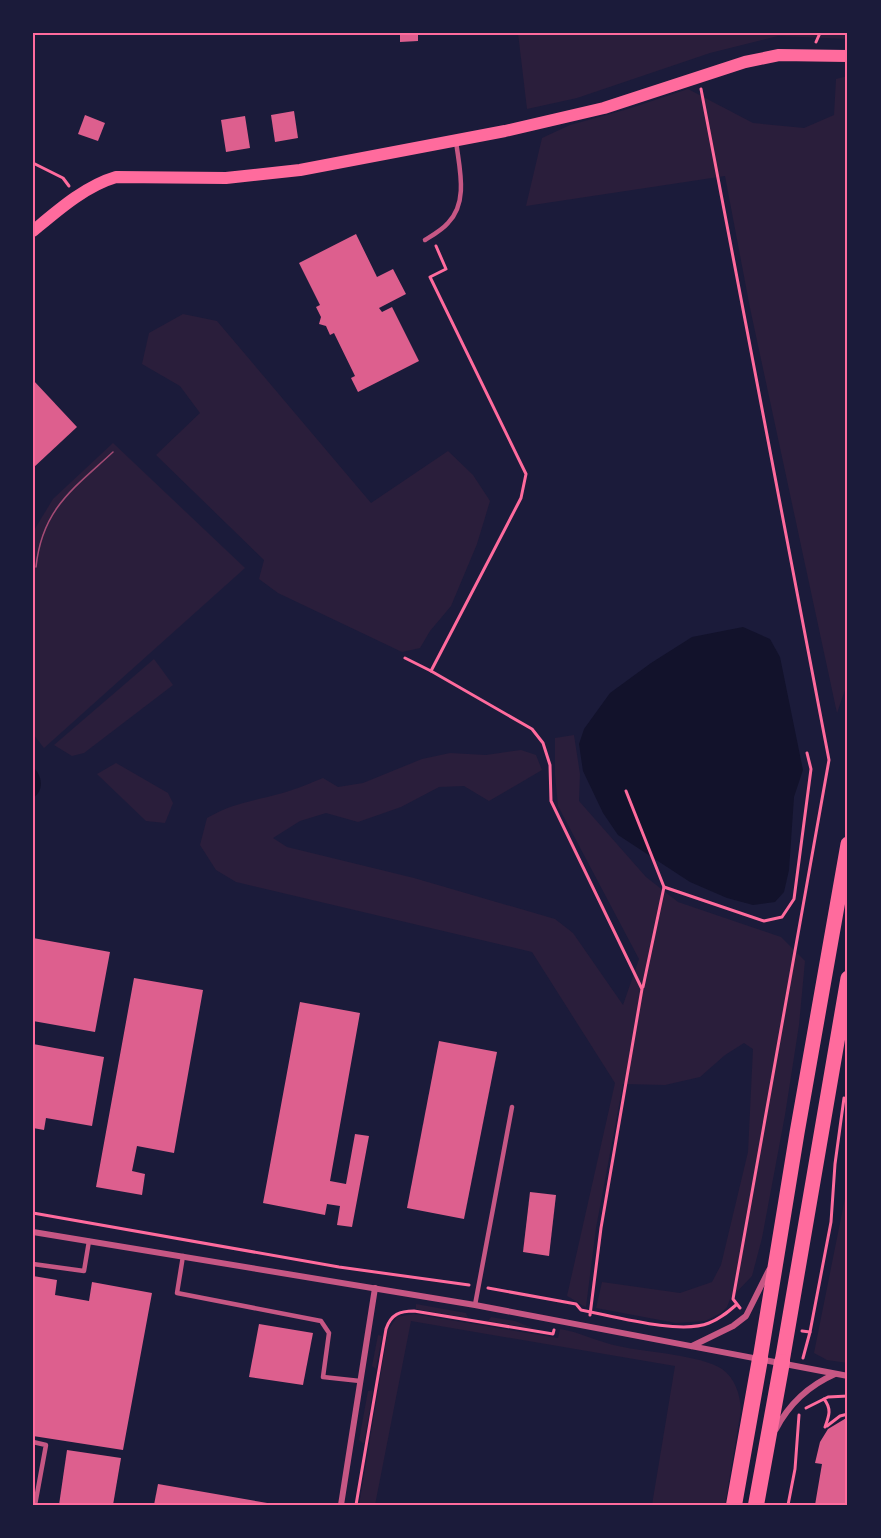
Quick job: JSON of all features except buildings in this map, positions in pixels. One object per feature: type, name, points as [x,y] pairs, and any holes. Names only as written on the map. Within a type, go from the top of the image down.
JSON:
[{"type":"highway","points":[[734,1505],[760,1359]]},
{"type":"highway","points":[[756,1505],[782,1362]]},
{"type":"main road","points":[[33,231],[78,197],[106,180],[116,177],[217,178],[300,170],[540,124],[604,108],[745,62],[779,55],[848,56]]},
{"type":"main road","points":[[760,1359],[848,844]]},
{"type":"main road","points":[[782,1362],[848,978]]},
{"type":"street","points":[[33,1232],[475,1305],[848,1376]]},
{"type":"street","points":[[692,1346],[733,1326],[746,1316],[776,1259]]},
{"type":"street","points":[[341,1505],[375,1288]]},
{"type":"street","points":[[767,1446],[792,1404],[819,1381],[836,1373]]},
{"type":"lane","points":[[425,240],[450,222],[458,205],[462,190],[456,140]]},
{"type":"lane","points":[[475,1305],[512,1107]]},
{"type":"lane","points":[[33,1264],[84,1271],[89,1241]]},
{"type":"lane","points":[[183,1256],[177,1293],[321,1321],[329,1334],[323,1377],[360,1381]]},
{"type":"lane","points":[[33,1442],[46,1445],[35,1505]]},
{"type":"path","points":[[699,76],[829,760],[733,1299],[746,1316]]},
{"type":"path","points":[[33,164],[63,178],[78,197]]},
{"type":"path","points":[[431,236],[446,269],[430,277],[526,474],[521,498],[431,671]]},
{"type":"path","points":[[405,658],[532,729],[543,743],[550,765],[551,801],[642,989]]},
{"type":"path","points":[[664,887],[764,921],[783,917],[794,899],[812,770],[807,753]]},
{"type":"path","points":[[589,1326],[601,1228],[642,989],[664,887],[626,792]]},
{"type":"path","points":[[810,1332],[831,1222],[835,1164],[845,1095]]},
{"type":"path","points":[[33,1213],[339,1267],[479,1286],[576,1305],[581,1310],[675,1327],[707,1324],[722,1317],[737,1304]]},
{"type":"path","points":[[356,1505],[386,1329],[395,1314],[414,1311],[553,1334],[555,1320]]},
{"type":"path","points":[[788,1505],[795,1469],[799,1416],[807,1407],[824,1399],[841,1395],[848,1396]]},
{"type":"path","points":[[824,1399],[829,1405],[830,1412],[825,1427],[833,1420],[848,1414]]},
{"type":"shaded area","points":[[518,33],[848,33],[848,39],[778,36],[710,53],[577,98],[527,109]]},
{"type":"shaded area","points":[[848,76],[848,681],[837,713],[750,308],[725,176],[526,206],[542,138],[570,125],[688,89],[753,123],[804,128],[834,115],[836,79]]},
{"type":"shaded area","points":[[183,314],[217,321],[371,503],[448,451],[473,475],[490,501],[477,544],[451,606],[430,631],[420,648],[402,652],[278,593],[259,579],[264,560],[156,455],[200,413],[180,386],[142,364],[149,333]]},
{"type":"shaded area","points":[[113,443],[245,568],[44,748],[33,734],[33,532],[53,499]]},
{"type":"shaded area","points":[[743,627],[770,639],[780,657],[803,770],[794,797],[789,870],[784,892],[775,902],[753,905],[727,898],[690,882],[618,835],[603,813],[583,771],[579,744],[584,729],[610,693],[651,663],[692,637]]},
{"type":"shaded area","points":[[154,659],[173,685],[84,753],[72,756],[54,745]]},
{"type":"shaded area","points":[[574,735],[580,774],[579,801],[646,877],[678,902],[781,937],[805,961],[799,1025],[785,1115],[762,1238],[752,1276],[730,1299],[727,1307],[721,1313],[705,1321],[676,1323],[596,1308],[602,1282],[680,1293],[712,1282],[721,1265],[748,1152],[753,1049],[744,1043],[725,1055],[700,1077],[665,1085],[623,1084],[596,1228],[586,1307],[567,1296],[615,1083],[532,952],[236,882],[216,870],[200,845],[207,818],[218,812],[239,804],[280,794],[323,778],[338,787],[363,783],[422,759],[450,753],[486,755],[521,750],[536,755],[542,770],[489,801],[464,786],[439,787],[401,807],[358,822],[326,813],[300,821],[273,838],[287,847],[414,878],[555,919],[573,933],[623,1005],[639,959],[558,806],[555,738]]},
{"type":"shaded area","points":[[116,763],[168,793],[173,803],[165,823],[146,821],[97,774]]},
{"type":"shaded area","points":[[33,767],[41,783],[37,795],[33,798]]},
{"type":"shaded area","points":[[848,1183],[848,1363],[827,1360],[814,1353]]},
{"type":"shaded area","points":[[416,1304],[466,1313],[468,1318],[416,1309]]},
{"type":"shaded area","points":[[414,1314],[558,1338],[560,1329],[618,1346],[701,1360],[722,1369],[736,1387],[741,1410],[725,1505],[652,1505],[675,1366],[411,1321],[375,1505],[359,1505],[388,1330],[397,1317]]},
{"type":"shaded area","points":[[491,1317],[515,1321],[535,1329],[488,1321]]},
{"type":"shaded area","points":[[378,1335],[382,1336],[376,1369],[372,1366]]},
{"type":"shaded area","points":[[373,1390],[364,1444],[359,1440],[368,1391]]},
{"type":"tram line","points":[[36,567],[39,547],[52,515],[73,489],[113,452]]}]
